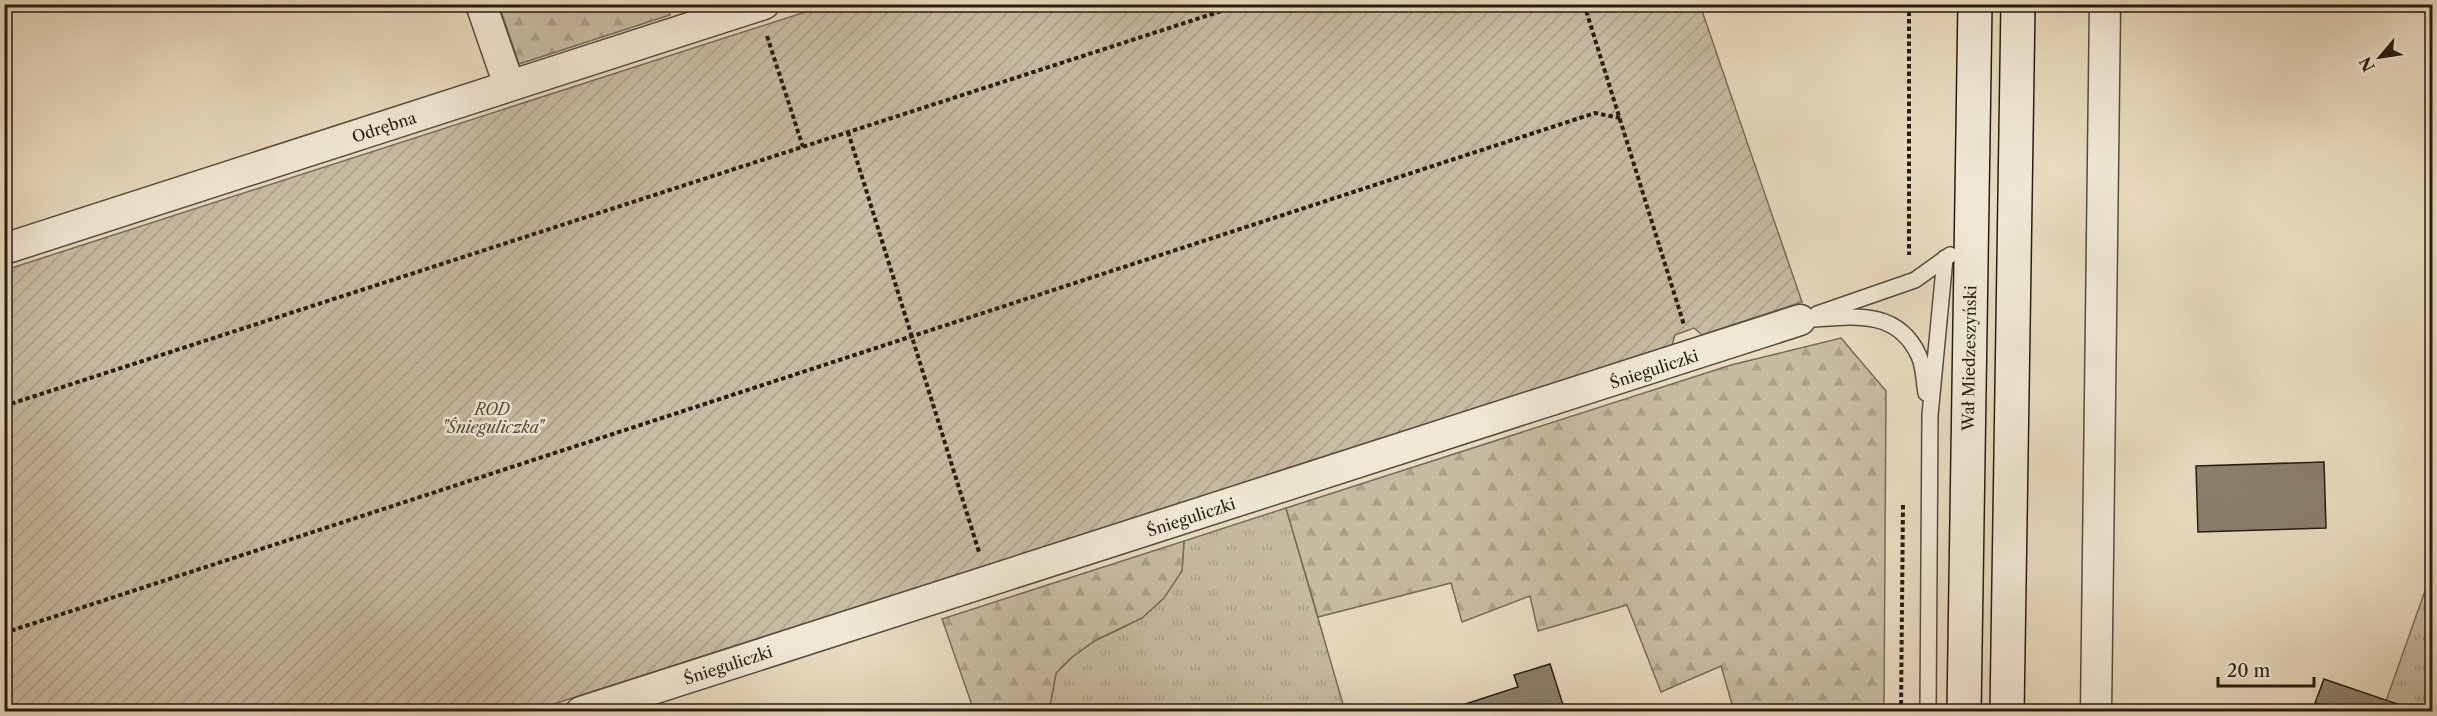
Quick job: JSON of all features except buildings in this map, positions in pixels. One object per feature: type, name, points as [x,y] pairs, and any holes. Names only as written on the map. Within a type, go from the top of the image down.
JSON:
[{"type":"main road","name":"Wał Miedzeszyński","points":[[1964,711],[1958,251],[1975,4]]},
{"type":"main road","points":[[2007,711],[2018,4]]},
{"type":"street","points":[[481,4],[509,85]]},
{"type":"street","points":[[2096,711],[2105,4]]},
{"type":"street","name":"Odrębna","points":[[4,249],[214,183],[509,85],[764,15]]},
{"type":"street","name":"Śnieguliczki","points":[[581,711],[1800,320]]},
{"type":"lane","points":[[1800,320],[1915,280],[1958,251]]},
{"type":"lane","points":[[1928,711],[1930,415],[1958,251]]},
{"type":"lane","points":[[1800,320],[1876,317],[1907,335],[1920,358],[1930,415]]},
{"type":"path","points":[[4,406],[1244,4]]},
{"type":"path","points":[[1584,4],[1686,331]]},
{"type":"path","points":[[764,15],[802,147]]},
{"type":"path","points":[[4,633],[1595,113],[1620,118]]},
{"type":"path","points":[[848,132],[980,555]]},
{"type":"green space","points":[[499,5],[667,5],[670,15],[519,64]]},
{"type":"green space","name":"ROD \"Śnieguliczka\"","points":[[827,5],[1700,5],[1802,302],[1702,335],[1694,328],[1675,335],[1672,345],[532,711],[5,711],[5,270]]},
{"type":"green space","points":[[1841,338],[1886,391],[1884,711],[1734,711],[1721,666],[1661,692],[1627,605],[1538,631],[1530,596],[1462,622],[1451,583],[1318,617],[1286,508],[1731,365]]},
{"type":"green space","points":[[1286,508],[1345,711],[1049,712],[1056,673],[1072,657],[1096,640],[1126,626],[1182,571],[1184,541]]},
{"type":"green space","points":[[1184,541],[1182,571],[1164,598],[1142,618],[1096,640],[1072,657],[1056,673],[1049,711],[974,711],[942,619]]},
{"type":"green space","points":[[2432,571],[2432,711],[2407,711],[2386,701]]}]
